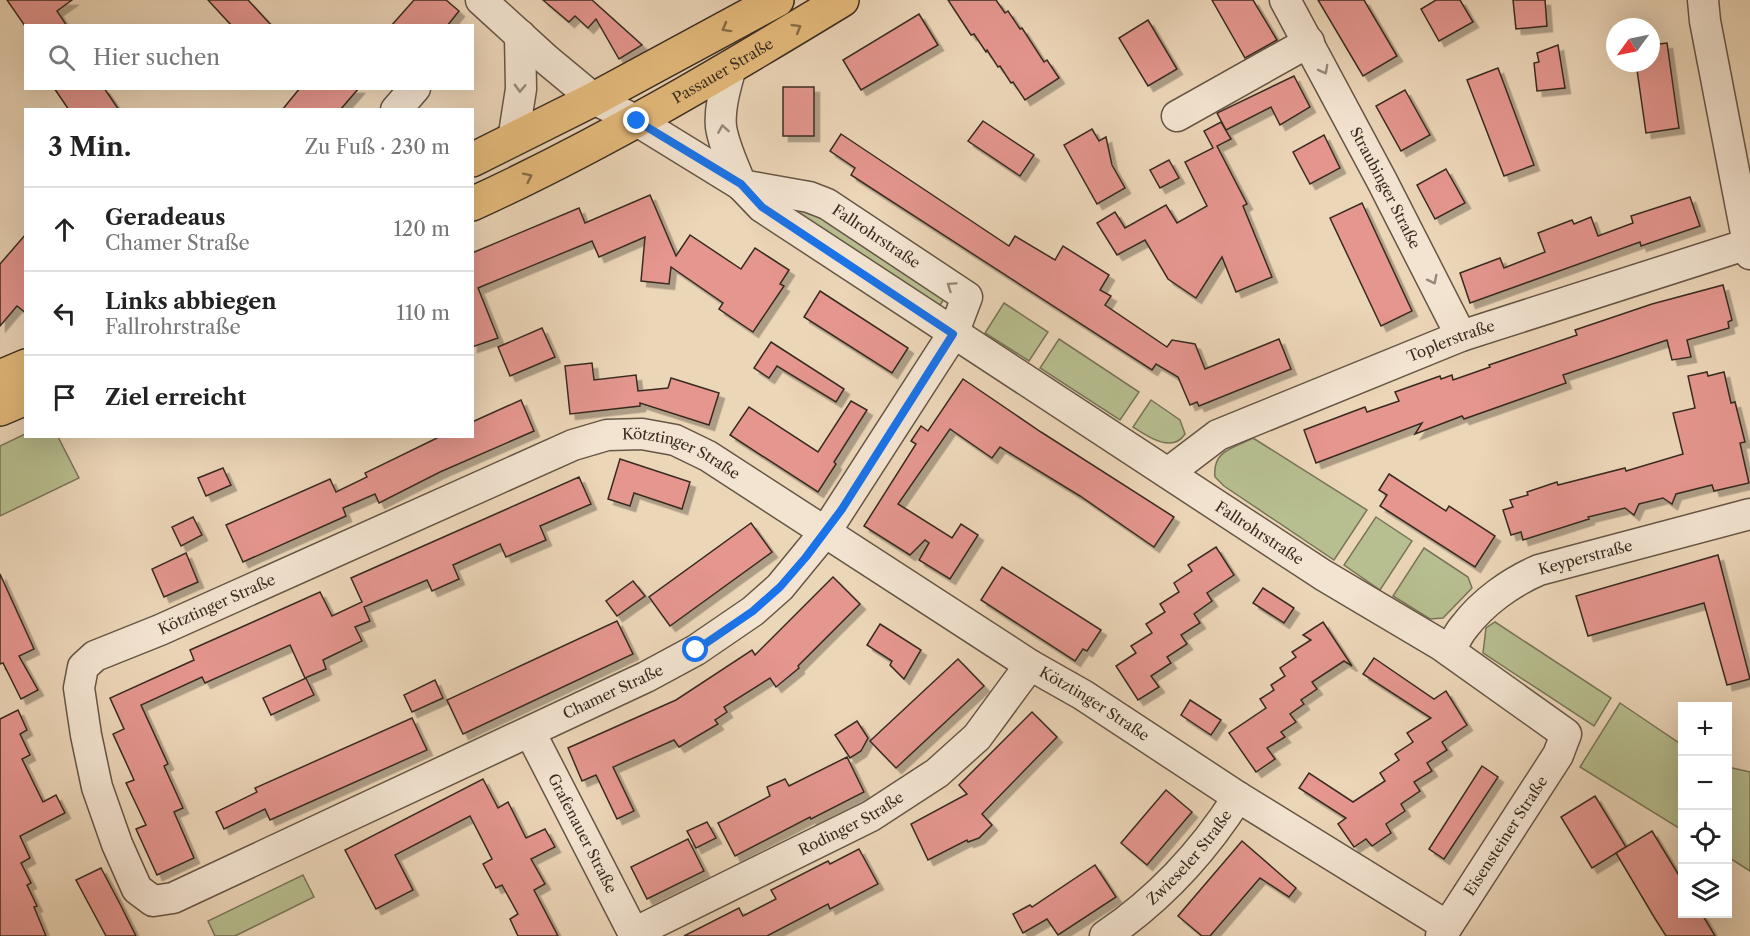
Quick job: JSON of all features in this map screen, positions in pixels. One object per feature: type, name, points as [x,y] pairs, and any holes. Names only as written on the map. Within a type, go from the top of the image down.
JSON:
[{"type":"main road","points":[[474,159],[594,99],[777,0]]},
{"type":"main road","name":"Passauer Straße","points":[[474,203],[637,121],[842,0]]},
{"type":"main road","points":[[0,377],[24,367]]},
{"type":"main road","points":[[0,409],[24,399]]},
{"type":"street","name":"Straubinger Straße","points":[[1286,0],[1461,336]]},
{"type":"street","points":[[1703,0],[1705,21],[1749,249]]},
{"type":"street","name":"Fallrohrstraße","points":[[481,11],[519,35],[594,99],[637,121],[741,184],[762,207],[1323,575],[1450,651],[1566,734]]},
{"type":"street","points":[[513,140],[521,88],[519,35]]},
{"type":"street","points":[[1177,116],[1309,42]]},
{"type":"street","name":"Fallrohrstraße","points":[[731,67],[721,108],[721,126],[741,184]]},
{"type":"street","points":[[398,108],[413,90]]},
{"type":"street","name":"Toplerstraße","points":[[1168,473],[1218,435],[1461,336],[1749,249]]},
{"type":"street","name":"Chamer Straße","points":[[153,901],[173,898],[646,677],[696,650],[753,611],[780,587],[826,531],[953,334]]},
{"type":"street","name":"Kötztinger Straße","points":[[153,901],[137,889],[117,844],[97,787],[86,735],[80,688],[83,667],[95,656],[160,630],[573,445],[607,435],[642,434],[675,440],[708,456],[1030,665],[1083,695],[1444,931]]},
{"type":"street","name":"Keyperstraße","points":[[1450,651],[1464,627],[1517,580],[1539,570],[1750,514]]},
{"type":"street","name":"Rodinger Straße","points":[[634,934],[871,816],[937,773],[976,737],[1030,665]]},
{"type":"street","name":"Grafenauer Straße","points":[[530,732],[634,934]]},
{"type":"street","name":"Eisensteiner Straße","points":[[1444,931],[1558,755],[1566,734]]},
{"type":"street","name":"Zwieseler Straße","points":[[1105,936],[1132,918],[1185,869],[1219,826],[1238,797]]},
{"type":"green space","points":[[777,200],[812,209],[947,294],[937,310]]},
{"type":"green space","points":[[1004,303],[1048,332],[1029,361],[985,333]]},
{"type":"green space","points":[[1059,339],[1139,392],[1120,420],[1040,368]]},
{"type":"green space","points":[[1151,400],[1180,420],[1185,434],[1180,440],[1173,443],[1159,441],[1133,427]]},
{"type":"green space","points":[[24,434],[24,438],[59,438],[79,478],[0,516],[0,446]]},
{"type":"green space","points":[[1253,438],[1367,510],[1334,560],[1224,486],[1215,477],[1215,468],[1220,456]]},
{"type":"green space","points":[[1376,517],[1412,541],[1380,590],[1344,565]]},
{"type":"green space","points":[[1424,548],[1468,577],[1472,588],[1443,618],[1430,619],[1393,596]]},
{"type":"green space","points":[[1495,622],[1611,698],[1594,726],[1483,653],[1486,628]]},
{"type":"green space","points":[[1620,703],[1678,742],[1678,828],[1580,767]]},
{"type":"green space","points":[[1732,768],[1750,772],[1750,871],[1732,860]]},
{"type":"green space","points":[[303,875],[314,897],[235,936],[215,936],[208,921]]},
{"type":"building","points":[[7,0],[72,0],[57,11],[66,24],[24,25]]},
{"type":"building","points":[[208,0],[248,0],[270,24],[230,24]]},
{"type":"building","points":[[414,0],[446,0],[459,11],[449,24],[393,24]]},
{"type":"building","points":[[543,0],[592,0],[642,45],[619,59],[596,19],[588,28],[575,16],[569,22]]},
{"type":"building","points":[[948,0],[996,0],[1005,13],[1008,11],[1020,29],[1022,28],[1044,62],[1047,60],[1059,78],[1025,100],[974,34],[971,35]]},
{"type":"building","points":[[1212,0],[1253,0],[1277,40],[1245,58]]},
{"type":"building","points":[[1318,0],[1364,0],[1397,56],[1363,76]]},
{"type":"building","points":[[1436,0],[1460,0],[1473,22],[1439,41],[1421,9]]},
{"type":"building","points":[[1513,0],[1545,0],[1547,26],[1516,29]]},
{"type":"building","points":[[919,14],[938,45],[861,90],[843,60]]},
{"type":"building","points":[[1148,20],[1177,69],[1148,86],[1119,38]]},
{"type":"building","points":[[1667,43],[1679,128],[1646,133],[1637,72],[1660,72],[1660,44]]},
{"type":"building","points":[[1558,45],[1565,88],[1537,91],[1534,63],[1539,62],[1537,53]]},
{"type":"building","points":[[1498,68],[1534,165],[1504,176],[1467,80]]},
{"type":"building","points":[[1294,76],[1310,107],[1280,125],[1271,107],[1226,130],[1217,113]]},
{"type":"building","points":[[783,87],[814,87],[814,136],[783,136]]},
{"type":"building","points":[[55,90],[105,90],[118,108],[68,108]]},
{"type":"building","points":[[298,90],[357,90],[342,108],[284,108]]},
{"type":"building","points":[[1405,90],[1430,135],[1401,151],[1376,106]]},
{"type":"building","points":[[983,121],[1034,155],[1020,176],[968,141]]},
{"type":"building","points":[[1221,122],[1231,139],[1217,146],[1247,204],[1243,206],[1272,277],[1236,292],[1222,257],[1196,298],[1168,279],[1145,240],[1117,255],[1097,223],[1115,212],[1125,228],[1166,205],[1177,223],[1207,206],[1185,162],[1213,148],[1204,131]]},
{"type":"building","points":[[1092,129],[1099,141],[1106,137],[1112,165],[1125,188],[1097,204],[1064,145]]},
{"type":"building","points":[[841,134],[1009,246],[1015,236],[1055,260],[1063,246],[1109,275],[1100,290],[1111,296],[1105,305],[1167,347],[1172,340],[1195,344],[1205,369],[1279,339],[1291,369],[1199,406],[1197,402],[1190,405],[1178,377],[1156,364],[1152,370],[851,175],[855,168],[830,151]]},
{"type":"building","points":[[1324,135],[1340,168],[1310,184],[1293,152]]},
{"type":"building","points":[[1169,160],[1179,178],[1160,188],[1150,170]]},
{"type":"building","points":[[1446,169],[1465,203],[1435,219],[1417,185]]},
{"type":"building","points":[[650,195],[676,256],[690,235],[741,269],[755,248],[789,270],[780,284],[784,286],[753,332],[719,309],[723,303],[671,267],[669,284],[641,281],[645,237],[599,257],[592,241],[478,288],[498,338],[474,346],[474,252],[579,208],[585,223]]},
{"type":"building","points":[[1690,197],[1700,226],[1641,246],[1640,242],[1470,303],[1460,273],[1500,258],[1504,268],[1545,252],[1538,233],[1572,220],[1574,224],[1591,217],[1598,236],[1633,223],[1631,216]]},
{"type":"building","points":[[1362,203],[1412,311],[1381,326],[1330,218]]},
{"type":"building","points":[[24,236],[24,311],[17,306],[0,326],[0,264]]},
{"type":"building","points":[[1723,285],[1732,320],[1728,322],[1729,328],[1687,340],[1691,357],[1672,360],[1667,340],[1563,375],[1566,383],[1464,419],[1462,416],[1415,434],[1422,423],[1316,463],[1304,430],[1365,407],[1367,412],[1399,401],[1395,392],[1440,376],[1441,379],[1452,375],[1453,380],[1490,367],[1489,365],[1577,335],[1575,330],[1652,304]]},
{"type":"building","points":[[820,291],[908,348],[892,373],[804,317]]},
{"type":"building","points":[[542,328],[555,357],[510,376],[498,347]]},
{"type":"building","points":[[771,342],[844,389],[836,402],[777,366],[769,378],[754,368]]},
{"type":"building","points":[[592,363],[594,380],[636,375],[638,391],[668,388],[671,378],[719,393],[709,425],[640,403],[640,406],[570,414],[565,366]]},
{"type":"building","points":[[1707,372],[1708,376],[1724,372],[1731,403],[1735,402],[1745,442],[1740,443],[1749,483],[1714,491],[1712,485],[1676,494],[1672,504],[1663,498],[1639,504],[1634,515],[1625,508],[1588,517],[1589,519],[1523,540],[1521,532],[1511,535],[1503,510],[1513,507],[1510,500],[1557,482],[1558,485],[1625,468],[1626,471],[1683,454],[1673,413],[1695,408],[1688,376]]},
{"type":"building","points":[[963,379],[1174,517],[1154,547],[1080,496],[1000,447],[992,458],[950,429],[898,504],[952,538],[961,524],[978,535],[950,579],[919,560],[929,543],[925,540],[910,555],[864,526],[916,444],[911,441],[921,426],[928,431]]},
{"type":"building","points":[[521,400],[534,431],[440,472],[379,503],[375,494],[343,508],[346,516],[243,562],[226,525],[330,479],[336,492],[367,477],[365,473],[437,438],[474,438],[474,421]]},
{"type":"building","points":[[851,401],[867,410],[818,492],[730,435],[749,407],[818,452]]},
{"type":"building","points":[[620,459],[690,482],[682,509],[634,493],[630,506],[608,499]]},
{"type":"building","points":[[223,468],[231,485],[206,496],[198,478]]},
{"type":"building","points":[[1389,474],[1446,511],[1449,506],[1495,536],[1475,567],[1380,506],[1387,495],[1379,490]]},
{"type":"building","points":[[579,477],[591,504],[540,526],[546,540],[506,557],[500,544],[453,565],[459,579],[432,591],[427,580],[364,607],[370,621],[355,627],[362,641],[323,660],[326,669],[305,678],[290,645],[205,683],[202,677],[141,705],[168,764],[164,766],[183,808],[174,812],[194,858],[157,875],[136,829],[146,825],[126,783],[134,780],[113,734],[124,729],[110,698],[194,660],[190,650],[320,592],[332,616],[362,602],[351,578]]},
{"type":"building","points":[[193,517],[202,535],[181,546],[172,527]]},
{"type":"building","points":[[751,523],[772,552],[670,626],[649,597]]},
{"type":"building","points":[[1216,547],[1234,575],[1207,593],[1212,601],[1194,614],[1200,623],[1181,635],[1187,644],[1167,657],[1171,663],[1151,676],[1159,687],[1138,700],[1116,666],[1136,653],[1131,646],[1152,633],[1146,624],[1165,612],[1160,604],[1179,592],[1174,583],[1192,571],[1188,565]]},
{"type":"building","points":[[186,553],[198,582],[164,597],[152,569]]},
{"type":"building","points":[[1718,555],[1750,679],[1727,685],[1704,603],[1588,636],[1576,596]]},
{"type":"building","points":[[1002,567],[1101,630],[1087,651],[1083,649],[1075,661],[981,600]]},
{"type":"building","points":[[0,574],[34,649],[19,656],[38,690],[21,699],[3,663],[0,664]]},
{"type":"building","points":[[833,577],[860,604],[798,666],[799,668],[776,687],[770,678],[724,707],[727,712],[715,720],[718,724],[679,747],[674,740],[613,767],[634,811],[617,819],[596,775],[582,781],[568,748],[676,700],[752,650],[755,655]]},
{"type":"building","points":[[633,581],[645,596],[617,616],[606,601]]},
{"type":"building","points":[[1263,588],[1294,608],[1284,623],[1253,603]]},
{"type":"building","points":[[617,621],[633,654],[463,734],[447,700]]},
{"type":"building","points":[[1323,622],[1352,666],[1344,661],[1312,682],[1317,689],[1301,700],[1304,704],[1290,714],[1296,722],[1281,732],[1285,737],[1267,748],[1275,759],[1256,772],[1229,733],[1266,708],[1260,699],[1274,690],[1271,685],[1285,676],[1280,668],[1296,657],[1292,652],[1311,640],[1303,635]]},
{"type":"building","points":[[880,624],[921,650],[904,679],[890,665],[892,661],[867,645]]},
{"type":"building","points":[[1374,658],[1434,699],[1446,691],[1467,725],[1442,742],[1447,750],[1427,763],[1432,771],[1414,782],[1420,791],[1401,804],[1405,811],[1386,824],[1391,833],[1372,846],[1366,839],[1354,847],[1338,824],[1346,818],[1299,788],[1309,773],[1353,802],[1385,781],[1380,773],[1399,760],[1395,754],[1413,742],[1407,733],[1431,718],[1363,674]]},
{"type":"building","points":[[958,659],[984,686],[896,768],[870,741]]},
{"type":"building","points":[[306,678],[314,695],[271,715],[263,698]]},
{"type":"building","points":[[435,680],[443,698],[412,712],[404,695]]},
{"type":"building","points":[[1190,700],[1221,720],[1211,735],[1181,715]]},
{"type":"building","points":[[18,710],[27,730],[20,734],[30,755],[22,759],[43,802],[56,795],[65,813],[20,836],[30,858],[21,863],[31,883],[27,885],[37,906],[34,907],[46,936],[0,936],[0,719]]},
{"type":"building","points":[[1032,712],[1057,737],[982,814],[992,825],[979,838],[968,842],[967,840],[928,860],[911,824],[967,794],[959,785]]},
{"type":"building","points":[[412,718],[427,750],[270,820],[265,809],[224,829],[216,812],[257,792],[255,788]]},
{"type":"building","points":[[857,721],[868,738],[861,751],[850,758],[835,735]]},
{"type":"building","points":[[847,757],[864,792],[735,856],[718,823],[770,796],[767,787],[785,779],[789,786]]},
{"type":"building","points":[[1482,766],[1498,777],[1444,859],[1429,849]]},
{"type":"building","points":[[483,779],[498,808],[508,802],[526,838],[545,829],[555,847],[531,859],[545,884],[534,890],[558,936],[518,936],[510,919],[518,914],[502,885],[496,888],[483,864],[492,859],[470,816],[395,855],[413,890],[376,909],[345,850]]},
{"type":"building","points":[[1166,790],[1192,812],[1147,865],[1121,843]]},
{"type":"building","points":[[1595,796],[1626,847],[1592,868],[1561,817]]},
{"type":"building","points":[[707,822],[716,838],[696,848],[687,831]]},
{"type":"building","points":[[1652,831],[1678,874],[1678,918],[1704,918],[1715,936],[1666,936],[1616,853]]},
{"type":"building","points":[[688,839],[704,871],[647,899],[631,867]]},
{"type":"building","points":[[1242,841],[1296,888],[1289,897],[1260,878],[1210,936],[1202,936],[1178,916]]},
{"type":"building","points":[[859,849],[878,884],[830,909],[828,904],[767,936],[684,936],[739,908],[743,916],[776,899],[771,890],[828,861],[830,864]]},
{"type":"building","points":[[1095,865],[1116,897],[1058,935],[1047,919],[1023,933],[1013,914],[1030,905],[1032,907]]},
{"type":"building","points":[[101,868],[136,936],[106,936],[76,880]]},
{"type":"route","points":[[637,121],[741,184],[762,207],[953,334],[842,509],[806,557],[780,587],[753,611],[696,650]]}]
